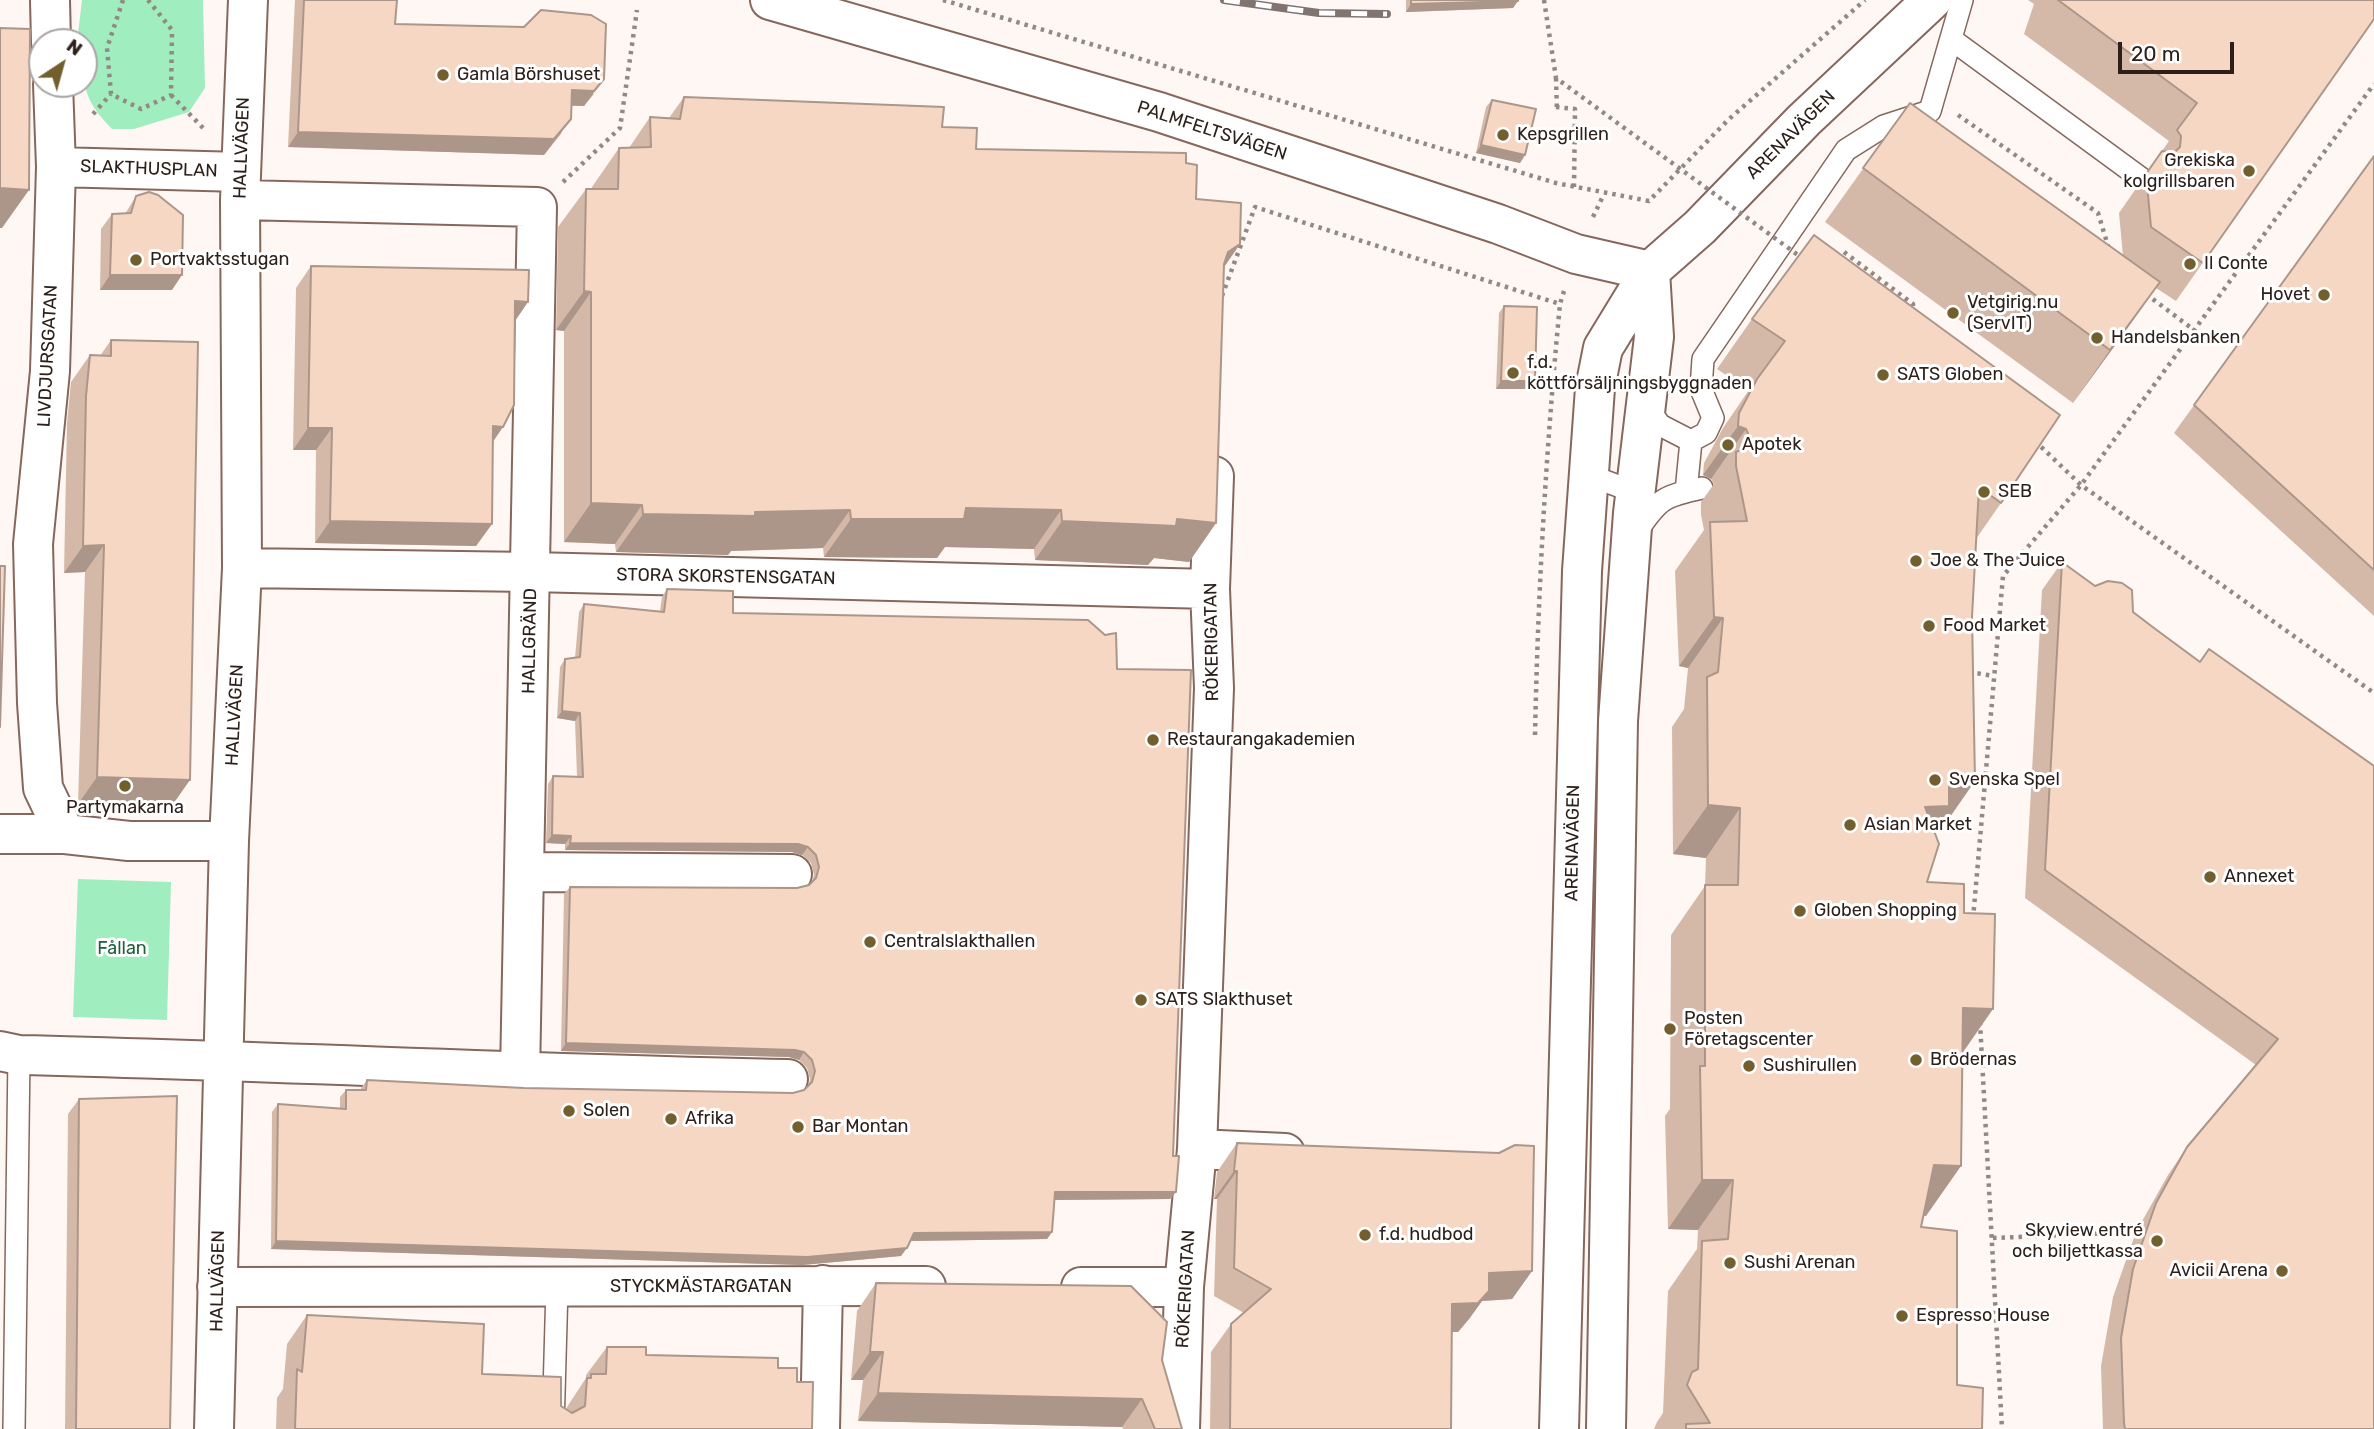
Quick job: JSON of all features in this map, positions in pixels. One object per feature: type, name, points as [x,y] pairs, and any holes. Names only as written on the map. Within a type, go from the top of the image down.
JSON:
[{"type":"street","points":[[50,0],[51,28]]},
{"type":"street","name":"HALLVÄGEN","points":[[214,1429],[229,841],[242,568],[240,186],[248,0]]},
{"type":"street","name":"PALMFELTSVÄGEN","points":[[770,0],[1159,112],[1576,254],[1650,271]]},
{"type":"street","name":"ARENAVÄGEN","points":[[1559,1429],[1576,716],[1584,510],[1595,388],[1603,348],[1650,271],[1700,227],[1804,120],[1932,0]]},
{"type":"street","name":"SLAKTHUSPLAN","points":[[54,98],[56,167],[240,186],[537,207]]},
{"type":"street","name":"LIVDJURSGATAN","points":[[56,167],[50,370],[17,542],[43,788],[65,834]]},
{"type":"street","name":"HALLGRÄND","points":[[520,1074],[532,572],[537,207]]},
{"type":"street","points":[[1606,1429],[1618,721],[1631,541],[1674,492],[1646,404],[1654,337],[1650,271]]},
{"type":"street","name":"RÖKERIGATAN","points":[[1180,1429],[1184,1287],[1197,1149],[1214,688],[1210,589],[1215,439]]},
{"type":"street","name":"STORA SKORSTENSGATAN","points":[[242,568],[532,572],[1210,589]]},
{"type":"street","points":[[0,834],[65,834],[129,841],[229,841]]},
{"type":"street","points":[[524,872],[792,874]]},
{"type":"street","points":[[9,1053],[520,1074],[788,1079]]},
{"type":"street","points":[[1197,1149],[1318,1154]]},
{"type":"street","points":[[820,1429],[823,1285]]},
{"type":"street","name":"STYCKMÄSTARGATAN","points":[[217,1287],[962,1286]]},
{"type":"street","points":[[1045,1287],[1184,1287]]},
{"type":"lane","points":[[1589,475],[1674,492],[1691,441],[1706,433],[1713,418],[1701,389],[1703,359],[1846,149],[1884,126],[1930,111],[1962,0]]},
{"type":"lane","points":[[1951,39],[2142,179]]},
{"type":"lane","points":[[1646,404],[1660,425],[1691,441]]},
{"type":"lane","points":[[9,1053],[14,1429]]},
{"type":"lane","points":[[553,1429],[557,1287]]},
{"type":"path","points":[[123,0],[107,48],[111,94],[141,109],[171,94],[172,30],[148,0]]},
{"type":"path","points":[[943,0],[1556,183],[1649,201],[1728,120],[1865,0]]},
{"type":"path","points":[[1544,0],[1556,78],[1557,109],[1575,109],[1574,188]]},
{"type":"path","points":[[537,207],[620,128],[637,10]]},
{"type":"path","points":[[1556,78],[1810,263]]},
{"type":"path","points":[[1974,924],[2003,576],[2081,485],[2374,83]]},
{"type":"path","points":[[1934,99],[2098,213],[2113,260]]},
{"type":"path","points":[[1551,178],[1556,183]]},
{"type":"path","points":[[1219,303],[1255,207],[1560,304]]},
{"type":"path","points":[[1844,252],[1913,304],[1913,316]]},
{"type":"path","points":[[2139,288],[2194,330]]},
{"type":"path","points":[[2031,437],[2081,485],[2374,693]]},
{"type":"path","points":[[1960,670],[1994,676]]},
{"type":"path","points":[[1979,1020],[2002,1429]]},
{"type":"path","points":[[1993,1238],[2136,1232]]},
{"type":"green space","points":[[82,0],[203,0],[205,88],[189,112],[134,129],[112,129],[89,98],[98,98],[98,28],[79,28]]},
{"type":"green space","name":"Fållan","points":[[78,879],[171,882],[167,1020],[73,1017]]},
{"type":"building","name":"Gamla Börshuset","points":[[304,0],[397,0],[395,24],[524,27],[541,10],[591,15],[606,24],[604,79],[594,91],[572,90],[571,119],[554,139],[298,132]]},
{"type":"building","points":[[1411,0],[1518,0],[1518,1],[1411,4]]},
{"type":"building","points":[[2058,0],[2374,0],[2374,19],[2203,263],[2151,227],[2146,174],[2162,151],[2174,153],[2180,147],[2181,136],[2177,130],[2197,103]]},
{"type":"building","points":[[0,28],[28,29],[29,190],[0,188]]},
{"type":"building","points":[[684,97],[944,107],[942,127],[977,128],[976,149],[1186,153],[1186,163],[1197,165],[1196,199],[1241,203],[1240,244],[1228,252],[1224,264],[1216,523],[1177,519],[1176,526],[1062,521],[1061,510],[966,508],[964,519],[851,519],[850,510],[755,512],[755,516],[643,514],[642,505],[591,503],[591,292],[584,291],[586,189],[618,189],[619,148],[651,147],[650,117],[680,119]]},
{"type":"building","points":[[1492,100],[1536,109],[1525,155],[1481,145]]},
{"type":"building","points":[[1910,103],[2160,282],[2110,350],[1863,168]]},
{"type":"building","name":"Hovet","points":[[2374,156],[2374,570],[2194,405]]},
{"type":"building","name":"Portvaktsstugan","points":[[149,192],[158,195],[183,215],[182,275],[110,275],[112,214],[131,213],[136,196]]},
{"type":"building","name":"Globen Shopping","points":[[1814,235],[2060,415],[2001,503],[1979,487],[1972,617],[1975,781],[1949,779],[1949,806],[1925,807],[1939,844],[1927,882],[1964,884],[1964,913],[1995,914],[1993,1009],[1963,1008],[1961,1166],[1934,1165],[1921,1227],[1957,1231],[1957,1385],[1983,1388],[1982,1429],[1686,1429],[1686,1424],[1710,1423],[1687,1385],[1692,1372],[1698,1369],[1702,1241],[1728,1239],[1733,1180],[1702,1180],[1700,1066],[1705,1066],[1705,885],[1738,885],[1740,808],[1708,805],[1707,677],[1718,672],[1723,618],[1714,617],[1710,522],[1747,521],[1736,466],[1736,452],[1746,448],[1749,436],[1746,429],[1738,426],[1739,413],[1757,379],[1785,341],[1752,319]]},
{"type":"building","points":[[311,266],[529,270],[528,302],[515,301],[514,405],[503,427],[493,426],[492,524],[330,521],[332,428],[308,428]]},
{"type":"building","name":"f.d. köttförsäljningsbyggnaden","points":[[1504,306],[1537,307],[1535,381],[1501,381]]},
{"type":"building","points":[[111,340],[198,342],[190,780],[97,777],[104,545],[83,546],[86,396],[90,355],[111,356]]},
{"type":"building","points":[[2062,562],[2095,586],[2108,581],[2122,583],[2132,590],[2133,612],[2200,662],[2209,649],[2374,766],[2374,1429],[2125,1429],[2121,1338],[2133,1269],[2156,1203],[2187,1147],[2278,1039],[2045,870]]},
{"type":"building","points":[[0,566],[5,566],[0,727]]},
{"type":"building","name":"Centralslakthallen","points":[[667,589],[733,591],[733,613],[1088,620],[1105,635],[1116,633],[1117,669],[1191,670],[1173,1156],[1179,1156],[1176,1192],[1055,1192],[1052,1232],[914,1233],[907,1248],[807,1257],[276,1241],[278,1104],[346,1109],[346,1090],[366,1090],[367,1080],[524,1088],[793,1093],[804,1090],[812,1082],[815,1071],[812,1060],[804,1052],[795,1050],[566,1043],[570,887],[797,888],[809,885],[816,878],[819,867],[816,855],[808,847],[798,844],[570,843],[571,836],[552,835],[553,776],[583,777],[580,713],[562,711],[565,659],[580,657],[584,604],[664,612]]},
{"type":"building","points":[[177,1096],[170,1429],[76,1429],[79,1099]]},
{"type":"building","points":[[1237,1143],[1499,1153],[1515,1145],[1534,1146],[1532,1271],[1489,1273],[1489,1291],[1478,1303],[1452,1304],[1451,1429],[1230,1429],[1231,1324],[1271,1289],[1234,1268],[1237,1171],[1234,1171]]},
{"type":"building","points":[[876,1283],[1131,1286],[1167,1322],[1162,1360],[1182,1429],[1155,1429],[1142,1399],[878,1393],[883,1352],[870,1352]]},
{"type":"building","points":[[307,1315],[484,1324],[482,1374],[561,1377],[561,1406],[572,1413],[585,1406],[587,1378],[591,1378],[591,1374],[606,1374],[607,1347],[646,1347],[646,1355],[778,1358],[778,1368],[797,1368],[797,1382],[813,1382],[812,1429],[295,1429],[297,1369],[302,1372]]},
{"type":"railway","points":[[1224,0],[1319,13],[1387,14]]},
{"type":"place","name":"Gamla Börshuset","points":[[443,75]]},
{"type":"place","name":"Kepsgrillen","points":[[1503,135]]},
{"type":"place","name":"Grekiska kolgrillsbaren","points":[[2249,171]]},
{"type":"place","name":"Portvaktsstugan","points":[[136,260]]},
{"type":"place","name":"Il Conte","points":[[2190,264]]},
{"type":"place","name":"Hovet","points":[[2324,295]]},
{"type":"place","name":"Vetgirig.nu (ServIT)","points":[[1953,313]]},
{"type":"place","name":"Handelsbanken","points":[[2097,338]]},
{"type":"place","name":"f.d. köttförsäljningsbyggnaden","points":[[1513,373]]},
{"type":"place","name":"SATS Globen","points":[[1883,375]]},
{"type":"place","name":"Apotek","points":[[1728,445]]},
{"type":"place","name":"SEB","points":[[1984,492]]},
{"type":"place","name":"Joe & The Juice","points":[[1916,561]]},
{"type":"place","name":"Food Market","points":[[1929,626]]},
{"type":"place","name":"Restaurangakademien","points":[[1153,740]]},
{"type":"place","name":"Svenska Spel","points":[[1935,780]]},
{"type":"place","name":"Partymakarna","points":[[125,786]]},
{"type":"place","name":"Asian Market","points":[[1850,825]]},
{"type":"place","name":"Annexet","points":[[2210,877]]},
{"type":"place","name":"Globen Shopping","points":[[1800,911]]},
{"type":"place","name":"Centralslakthallen","points":[[870,942]]},
{"type":"place","name":"SATS Slakthuset","points":[[1141,1000]]},
{"type":"place","name":"Posten Företagscenter","points":[[1670,1029]]},
{"type":"place","name":"Brödernas","points":[[1916,1060]]},
{"type":"place","name":"Sushirullen","points":[[1749,1066]]},
{"type":"place","name":"Solen","points":[[569,1111]]},
{"type":"place","name":"Afrika","points":[[671,1119]]},
{"type":"place","name":"Bar Montan","points":[[798,1127]]},
{"type":"place","name":"f.d. hudbod","points":[[1365,1235]]},
{"type":"place","name":"Skyview entré och biljettkassa","points":[[2157,1241]]},
{"type":"place","name":"Sushi Arenan","points":[[1730,1263]]},
{"type":"place","name":"Avicii Arena","points":[[2282,1271]]},
{"type":"place","name":"Espresso House","points":[[1902,1316]]}]
